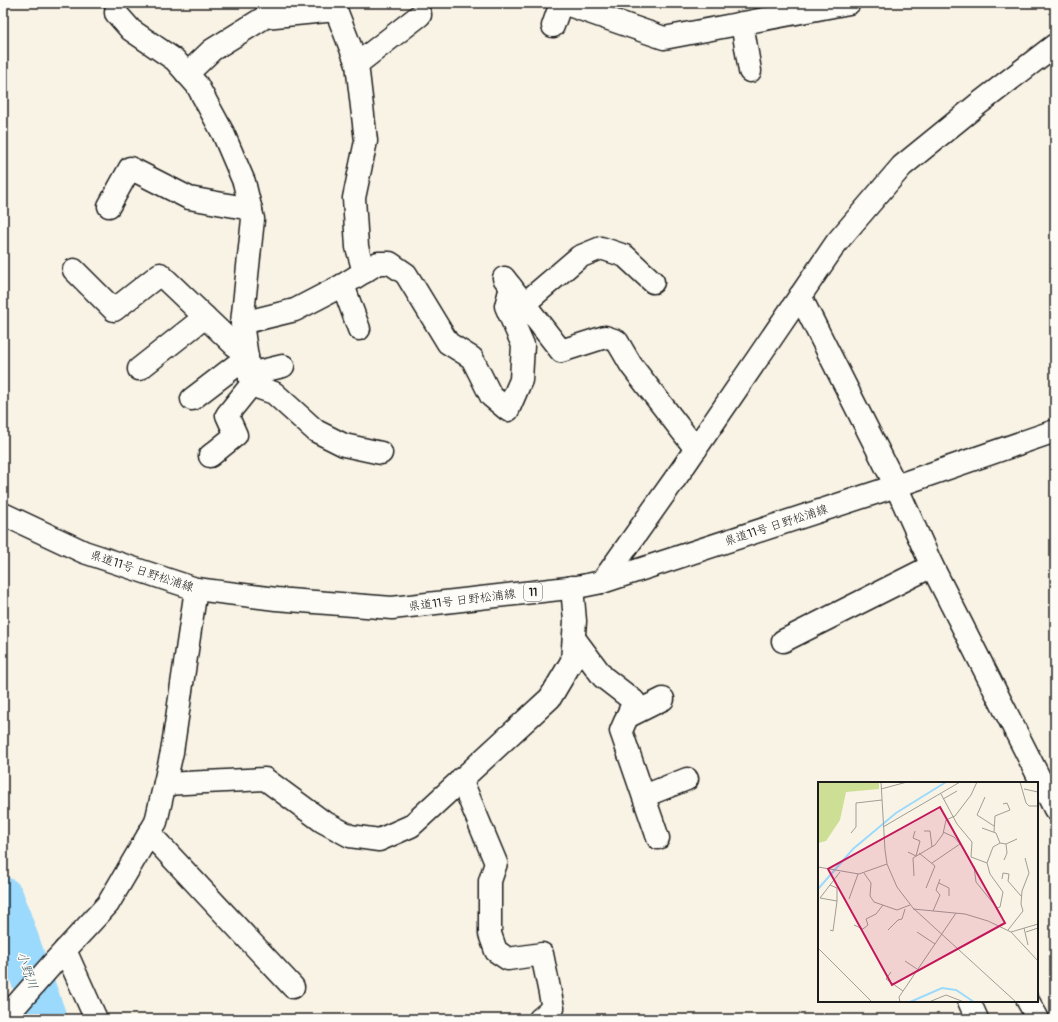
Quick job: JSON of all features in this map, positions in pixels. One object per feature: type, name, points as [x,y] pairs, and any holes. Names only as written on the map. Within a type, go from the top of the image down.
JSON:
[{"type":"street","points":[[117,3],[116,13],[131,30],[176,60],[197,85],[223,133],[244,182],[251,209],[253,219],[242,323],[249,372],[227,415],[236,435],[210,456]]},
{"type":"street","points":[[553,26],[562,3],[664,38],[849,3]]},
{"type":"street","points":[[187,74],[212,50],[265,17],[336,10],[357,64],[366,141],[354,198],[357,247],[364,272]]},
{"type":"street","points":[[357,64],[420,15]]},
{"type":"street","points":[[742,23],[750,72]]},
{"type":"street","points":[[602,582],[696,449],[837,242],[902,166],[977,105],[1055,45]]},
{"type":"street","points":[[109,206],[130,168],[189,198],[251,209]]},
{"type":"street","points":[[524,304],[579,257],[601,248],[625,256],[653,282]]},
{"type":"street","points":[[242,323],[295,310],[343,285],[378,263],[390,263],[406,274],[448,343],[472,358],[491,396],[508,410],[521,380],[523,345],[506,306],[507,282],[561,351],[605,337],[617,342],[631,365],[696,449]]},
{"type":"street","points":[[74,270],[114,310],[160,274],[205,317],[249,372],[316,431],[344,444],[381,453]]},
{"type":"street","points":[[343,285],[359,329]]},
{"type":"street","points":[[800,296],[896,486],[932,566],[1040,786],[1055,809]]},
{"type":"street","points":[[138,369],[205,317]]},
{"type":"street","points":[[192,399],[249,372],[283,366]]},
{"type":"street","name":"県道11号 日野松浦線","points":[[3,514],[84,552],[196,589],[276,598],[392,608],[572,587],[602,582],[896,486],[1055,431]]},
{"type":"street","points":[[783,641],[932,566]]},
{"type":"street","points":[[165,784],[265,779],[322,821],[350,836],[379,840],[411,826],[550,698],[572,661],[575,621],[572,587]]},
{"type":"street","points":[[4,1019],[108,904],[156,822],[172,752],[196,589]]},
{"type":"street","points":[[574,638],[602,677],[634,701],[621,731],[658,838]]},
{"type":"street","points":[[627,717],[663,699]]},
{"type":"street","points":[[462,779],[496,863],[490,882],[490,934],[496,951],[508,959],[542,954],[553,1008],[540,1019]]},
{"type":"street","points":[[644,796],[687,779]]},
{"type":"street","points":[[149,833],[293,988]]},
{"type":"street","points":[[60,956],[96,1019]]},
{"type":"street","points":[[969,1002],[977,1019]]},
{"type":"street","points":[[1029,1002],[1039,1019],[1055,1012]]},
{"type":"waterway","name":"小野川","points":[[3,898],[46,1019]]}]
